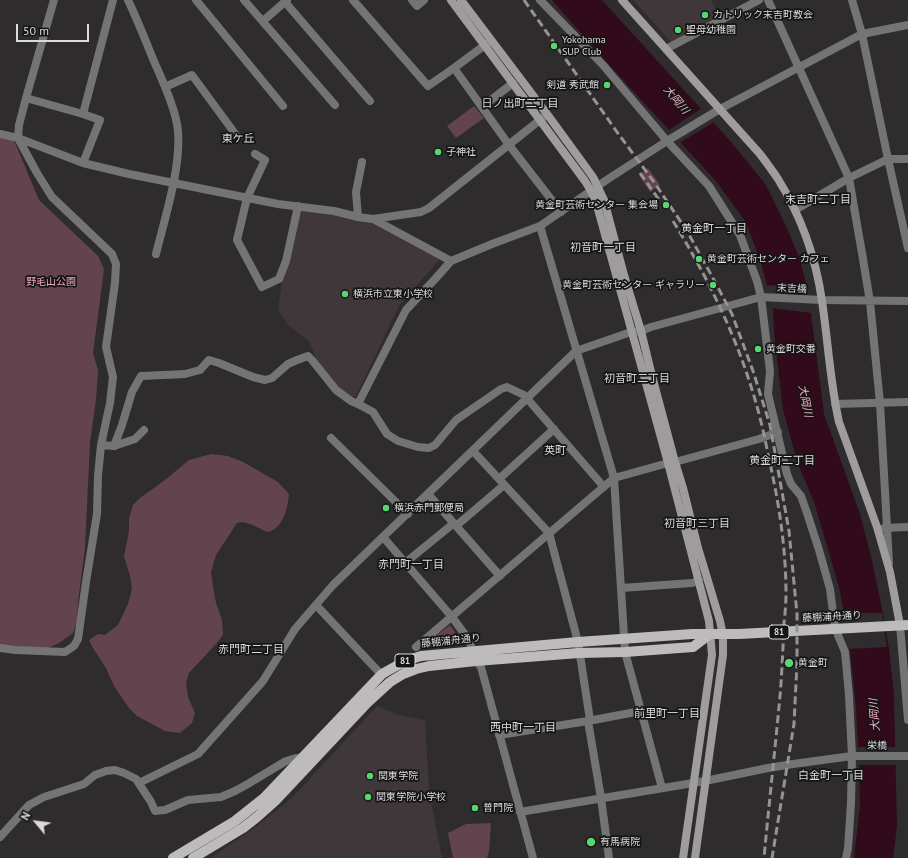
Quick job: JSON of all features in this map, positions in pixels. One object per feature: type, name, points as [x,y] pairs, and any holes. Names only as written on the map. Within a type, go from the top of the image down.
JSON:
[{"type":"main road","points":[[451,0],[585,182],[604,200],[641,331],[708,615],[712,655],[683,858]]},
{"type":"main road","points":[[461,0],[593,177],[596,202],[632,332],[671,462],[684,488],[700,554],[723,635],[723,655],[695,858]]},
{"type":"main road","points":[[622,0],[760,154],[778,179],[795,210],[808,242],[818,277],[835,404],[845,438],[877,526],[904,625]]},
{"type":"main road","name":"藤棚浦舟通り","points":[[173,858],[235,821],[264,798],[382,674],[405,661],[421,656],[578,642],[692,634],[723,635],[904,625]]},
{"type":"main road","name":"81","points":[[193,858],[243,828],[275,801],[367,703],[390,682],[403,674],[429,666],[476,661],[579,653],[625,652],[693,647],[710,634]]},
{"type":"street","points":[[0,648],[65,652],[74,646],[78,638],[97,514],[98,476],[101,445],[110,403],[113,377],[106,347],[116,264],[112,254],[52,197],[18,138],[19,125],[26,98],[54,0]]},
{"type":"street","points":[[83,114],[113,0]]},
{"type":"street","points":[[128,0],[165,87],[178,130],[174,183],[156,254]]},
{"type":"street","points":[[196,0],[283,106]]},
{"type":"street","points":[[244,0],[336,105]]},
{"type":"street","points":[[353,0],[428,86],[492,40]]},
{"type":"street","points":[[412,0],[417,6],[424,0]]},
{"type":"street","points":[[540,0],[603,65],[667,141],[710,186],[740,235],[757,281],[761,297],[770,371],[768,394],[787,474],[791,484],[801,496],[819,550],[830,589],[835,628],[845,652],[854,756],[848,848],[846,858]]},
{"type":"street","points":[[666,49],[759,0]]},
{"type":"street","points":[[768,0],[848,178],[870,302],[880,403],[890,572]]},
{"type":"street","points":[[852,0],[862,34],[908,248]]},
{"type":"street","points":[[263,21],[286,1],[370,102]]},
{"type":"street","points":[[358,404],[406,310],[451,261],[540,226],[608,179],[667,141],[720,109],[798,67],[862,34],[908,25]]},
{"type":"street","points":[[454,68],[509,145],[561,212]]},
{"type":"street","points":[[165,87],[192,75],[236,135]]},
{"type":"street","points":[[482,107],[512,83]]},
{"type":"street","points":[[26,98],[100,120],[84,163]]},
{"type":"street","points":[[0,134],[18,138],[84,163],[129,174],[278,204],[334,211],[373,219],[421,212],[429,208],[547,114]]},
{"type":"street","points":[[255,154],[265,160],[247,198],[237,240],[262,287],[279,279],[286,261],[298,206]]},
{"type":"street","points":[[795,210],[848,178],[888,159],[908,159]]},
{"type":"street","points":[[358,217],[356,192],[362,162]]},
{"type":"street","points":[[373,219],[451,261]]},
{"type":"street","points":[[540,226],[614,478],[625,652],[662,788]]},
{"type":"street","name":"末吉橋","points":[[576,351],[632,332],[641,331],[761,297],[870,302],[908,301]]},
{"type":"street","points":[[139,783],[198,754],[263,680],[295,629],[334,585],[576,351]]},
{"type":"street","points":[[114,446],[132,392],[141,376],[185,374],[200,370],[209,360],[253,377],[265,380],[272,378],[288,364],[308,356],[336,390],[350,401],[373,412],[387,434],[398,441],[418,447],[428,448],[435,445],[456,420],[501,389],[507,387],[528,398],[604,486]]},
{"type":"street","points":[[835,404],[908,402]]},
{"type":"street","points":[[406,563],[455,525],[502,482],[554,429]]},
{"type":"street","points":[[101,445],[114,446],[135,439],[144,430]]},
{"type":"street","points":[[416,647],[614,478],[759,439],[778,432]]},
{"type":"street","points":[[331,438],[408,514]]},
{"type":"street","points":[[473,451],[549,533],[578,642],[609,858]]},
{"type":"street","points":[[428,494],[500,576]]},
{"type":"street","points":[[877,526],[887,528],[908,527]]},
{"type":"street","points":[[383,537],[452,616],[469,640],[476,661],[481,667],[533,858]]},
{"type":"street","points":[[621,588],[692,583],[699,581]]},
{"type":"street","points":[[316,605],[382,674]]},
{"type":"street","points":[[904,625],[908,720]]},
{"type":"street","points":[[499,734],[589,721],[642,711]]},
{"type":"street","name":"栄橋","points":[[520,812],[705,781],[768,768],[854,756],[908,756]]},
{"type":"street","points":[[0,837],[29,805],[44,797],[84,784],[95,776],[106,771],[115,770],[124,772],[136,779],[155,811],[165,810],[188,800],[221,797],[235,791],[286,761],[296,758],[301,759]]},
{"type":"shaded area","name":"聖母幼稚園","points":[[633,0],[711,0],[720,17],[672,43]]},
{"type":"shaded area","name":"横浜市立東小学校","points":[[299,209],[365,220],[439,260],[399,306],[356,396],[351,397],[344,394],[320,368],[309,341],[288,325],[278,310],[282,282]]},
{"type":"shaded area","name":"関東学院","points":[[377,706],[399,715],[425,720],[429,791],[442,858],[211,858],[254,828],[292,798]]},
{"type":"green space","points":[[474,106],[484,118],[456,138],[447,126]]},
{"type":"green space","name":"野毛山公園","points":[[0,136],[13,139],[39,200],[98,256],[104,269],[93,353],[98,370],[96,400],[90,442],[85,548],[77,621],[73,633],[59,643],[41,651],[0,646]]},
{"type":"green space","points":[[648,168],[660,185],[650,192],[639,175]]},
{"type":"green space","points":[[211,454],[228,456],[243,462],[278,482],[289,494],[288,503],[282,521],[276,528],[267,532],[243,522],[237,523],[216,555],[211,572],[216,603],[222,620],[223,635],[189,673],[186,682],[188,697],[195,713],[192,723],[180,733],[165,731],[137,716],[129,708],[114,686],[106,668],[89,640],[98,634],[105,635],[118,625],[128,604],[132,589],[124,556],[129,531],[129,518],[133,505],[189,460]]},
{"type":"green space","points":[[450,625],[460,640],[432,642],[431,639]]},
{"type":"green space","points":[[491,823],[489,852],[487,858],[453,858],[448,833],[466,824]]},
{"type":"water","name":"大岡川","points":[[552,0],[602,0],[732,143],[766,185],[787,228],[800,260],[807,287],[824,414],[860,514],[872,560],[889,649],[894,695],[897,826],[893,858],[854,858],[860,806],[856,707],[850,649],[840,591],[814,502],[798,464],[783,410],[774,332],[773,309],[760,259],[745,221],[716,181],[601,56]]},
{"type":"pier","points":[[702,108],[714,122],[679,143],[669,130]]},
{"type":"pier","points":[[765,285],[808,288],[812,313],[770,308]]},
{"type":"pier","points":[[842,613],[882,613],[887,647],[848,649]]},
{"type":"pier","points":[[857,747],[896,747],[896,765],[857,765]]},
{"type":"railway","points":[[524,0],[654,182],[687,231],[732,314],[753,371],[770,425],[789,531],[797,614],[797,663],[794,724],[772,858]]},
{"type":"railway","points":[[640,173],[660,201]]},
{"type":"railway","points":[[673,221],[712,290],[734,338],[752,388],[762,425],[776,492],[781,526],[785,560],[786,601],[780,696],[764,858]]},
{"type":"place","name":"カトリック末吉町教会","points":[[705,15]]},
{"type":"place","name":"聖母幼稚園","points":[[678,30]]},
{"type":"place","name":"Yokohama SUP Club","points":[[554,46]]},
{"type":"place","name":"剣道 秀武館","points":[[607,85]]},
{"type":"place","name":"子神社","points":[[438,152]]},
{"type":"place","name":"黄金町芸術センター 集会場","points":[[666,205]]},
{"type":"place","name":"黄金町芸術センター カフェ","points":[[699,259]]},
{"type":"place","name":"黄金町芸術センター ギャラリー","points":[[713,285]]},
{"type":"place","name":"横浜市立東小学校","points":[[345,294]]},
{"type":"place","name":"黄金町交番","points":[[758,349]]},
{"type":"place","name":"横浜赤門郵便局","points":[[386,508]]},
{"type":"place","name":"黄金町","points":[[789,663]]},
{"type":"place","name":"関東学院","points":[[370,776]]},
{"type":"place","name":"関東学院小学校","points":[[368,797]]},
{"type":"place","name":"普門院","points":[[475,808]]},
{"type":"place","name":"有馬病院","points":[[591,842]]},
{"type":"district","name":"日ノ出町二丁目","points":[[520,104]]},
{"type":"district","name":"東ケ丘","points":[[238,139]]},
{"type":"district","name":"末吉町二丁目","points":[[818,200]]},
{"type":"district","name":"黄金町一丁目","points":[[714,229]]},
{"type":"district","name":"初音町一丁目","points":[[603,248]]},
{"type":"district","name":"初音町二丁目","points":[[637,379]]},
{"type":"district","name":"英町","points":[[555,451]]},
{"type":"district","name":"黄金町二丁目","points":[[782,461]]},
{"type":"district","name":"初音町三丁目","points":[[697,524]]},
{"type":"district","name":"赤門町一丁目","points":[[411,565]]},
{"type":"district","name":"赤門町二丁目","points":[[251,650]]},
{"type":"district","name":"前里町一丁目","points":[[667,714]]},
{"type":"district","name":"西中町一丁目","points":[[523,728]]},
{"type":"district","name":"白金町一丁目","points":[[831,776]]}]
